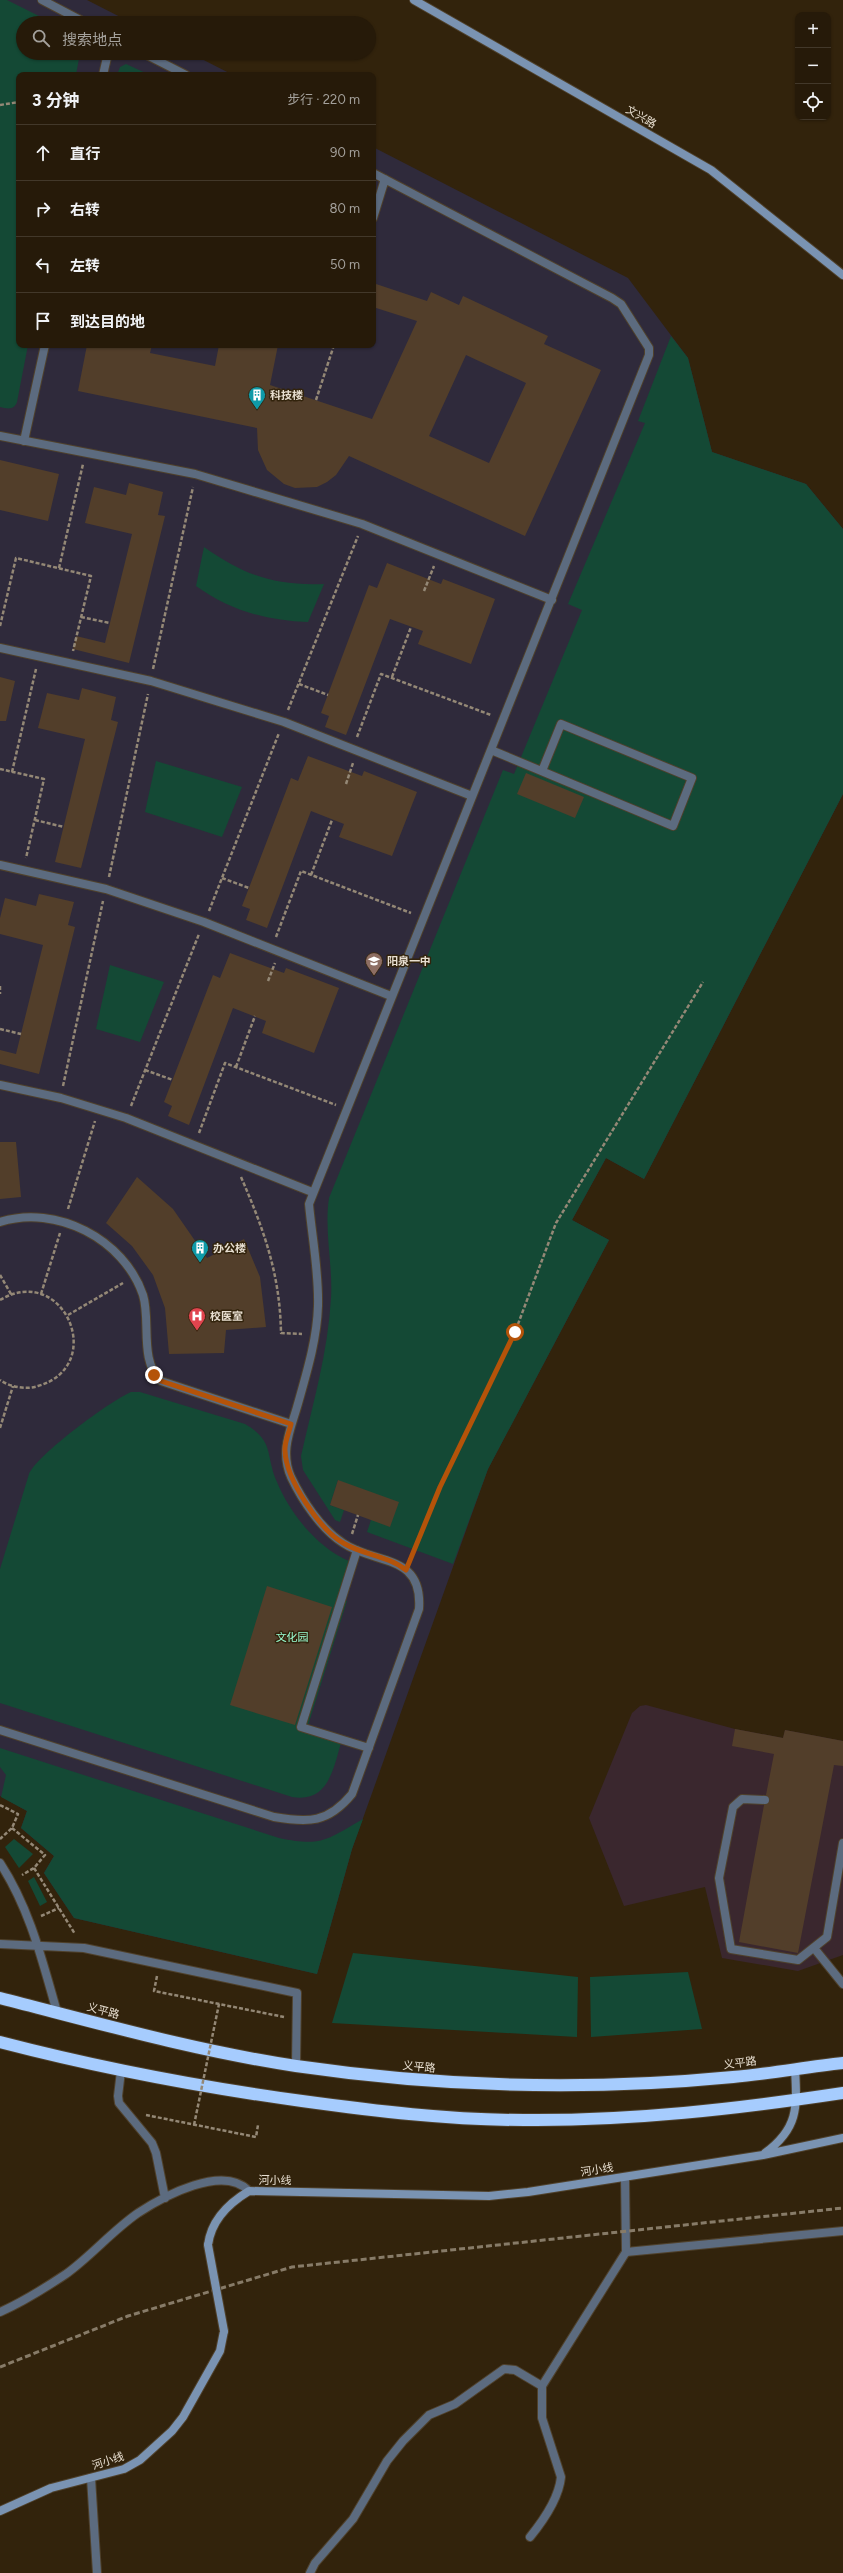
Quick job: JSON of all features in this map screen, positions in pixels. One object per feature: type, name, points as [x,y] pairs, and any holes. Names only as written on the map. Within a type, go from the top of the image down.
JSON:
[{"type":"highway","name":"义平路","points":[[0,1998],[179,2044],[296,2066],[459,2084],[531,2085],[685,2081],[843,2062]]},
{"type":"highway","points":[[0,2042],[121,2071],[237,2093],[374,2111],[508,2120],[664,2116],[843,2093]]},
{"type":"street","points":[[42,0],[73,16]]},
{"type":"street","name":"文兴路","points":[[414,0],[710,170],[843,275]]},
{"type":"street","points":[[104,72],[106,60]]},
{"type":"street","points":[[157,60],[180,72]]},
{"type":"street","points":[[0,1730],[274,1817],[294,1821],[311,1821],[326,1817],[344,1804],[352,1794],[419,1609],[418,1586],[406,1570],[393,1562],[347,1546],[334,1536],[312,1512],[290,1475],[284,1449],[305,1377],[314,1335],[318,1291],[308,1204],[648,361],[649,348],[621,304],[612,298],[376,174]]},
{"type":"street","points":[[376,208],[385,179]]},
{"type":"street","points":[[24,441],[44,348]]},
{"type":"street","points":[[0,436],[86,454],[195,474],[362,524],[552,600]]},
{"type":"street","points":[[0,648],[151,681],[284,722],[472,796]]},
{"type":"street","points":[[491,750],[673,826],[692,778],[562,724],[542,771]]},
{"type":"street","points":[[0,866],[106,888],[204,922],[391,996]]},
{"type":"street","points":[[0,1085],[61,1098],[126,1118],[312,1192]]},
{"type":"street","points":[[0,1222],[30,1217],[64,1222],[89,1232],[107,1244],[134,1277],[145,1306],[149,1362],[154,1375],[161,1381],[291,1424]]},
{"type":"street","points":[[357,1550],[301,1727],[369,1748]]},
{"type":"street","points":[[765,1800],[742,1799],[733,1807],[720,1878],[731,1949],[798,1960],[827,1937],[843,1843]]},
{"type":"street","points":[[0,1863],[12,1882],[30,1922],[39,1947],[57,2012]]},
{"type":"street","points":[[0,1944],[84,1948],[297,1993],[296,2066]]},
{"type":"street","points":[[814,1948],[843,1984]]},
{"type":"street","name":"河小线","points":[[763,2154],[777,2144],[790,2127],[796,2111],[797,2100],[795,2068]]},
{"type":"street","points":[[121,2071],[119,2103],[152,2143],[156,2153],[165,2198]]},
{"type":"street","name":"河小线","points":[[0,2511],[51,2488],[124,2469],[140,2460],[172,2431],[197,2395],[220,2351],[224,2331],[208,2245],[212,2228],[218,2218],[249,2191],[379,2192],[472,2197],[528,2192],[625,2177],[763,2154],[843,2138]]},
{"type":"street","points":[[530,2537],[554,2498],[561,2477],[542,2418],[542,2386],[626,2252],[625,2177]]},
{"type":"street","points":[[0,2312],[66,2274],[138,2213],[165,2198],[205,2182],[238,2182],[249,2191]]},
{"type":"street","points":[[626,2252],[843,2231]]},
{"type":"street","points":[[310,2573],[315,2563],[353,2519],[387,2461],[403,2441],[429,2415],[455,2404],[504,2369],[515,2370],[542,2386]]},
{"type":"street","points":[[92,2478],[97,2573]]},
{"type":"path","points":[[0,106],[16,103]]},
{"type":"path","points":[[316,400],[333,348]]},
{"type":"path","points":[[59,568],[86,454]]},
{"type":"path","points":[[61,1098],[195,474]]},
{"type":"path","points":[[126,1118],[362,524]]},
{"type":"path","points":[[424,591],[438,554]]},
{"type":"path","points":[[0,626],[16,558],[91,576],[71,664]]},
{"type":"path","points":[[82,616],[110,623]]},
{"type":"path","points":[[392,677],[411,627]]},
{"type":"path","points":[[12,772],[39,657]]},
{"type":"path","points":[[346,784],[355,750],[382,674],[503,719]]},
{"type":"path","points":[[299,684],[328,695]]},
{"type":"path","points":[[0,769],[44,779],[23,870]]},
{"type":"path","points":[[35,820],[64,827]]},
{"type":"path","points":[[311,875],[332,820]]},
{"type":"path","points":[[268,981],[275,950],[301,871],[423,917]]},
{"type":"path","points":[[222,878],[249,888]]},
{"type":"path","points":[[406,1570],[440,1487],[515,1332],[556,1223],[703,982]]},
{"type":"path","points":[[0,986],[0,994]]},
{"type":"path","points":[[236,1067],[255,1016]]},
{"type":"path","points":[[0,1029],[21,1034]]},
{"type":"path","points":[[194,1145],[225,1063],[346,1108]]},
{"type":"path","points":[[145,1070],[173,1080]]},
{"type":"path","points":[[41,1294],[98,1109]]},
{"type":"path","points":[[233,1160],[254,1208],[268,1249],[281,1299],[281,1332],[314,1335]]},
{"type":"path","points":[[0,1275],[11,1294]]},
{"type":"path","points":[[68,1315],[134,1277]]},
{"type":"path","points":[[0,1300],[11,1294],[31,1292],[41,1294],[52,1299],[68,1315],[72,1326],[74,1348],[64,1369],[57,1377],[42,1385],[25,1388],[13,1386],[0,1380]]},
{"type":"path","points":[[0,1428],[13,1386]]},
{"type":"path","points":[[347,1546],[358,1515]]},
{"type":"path","points":[[0,1805],[18,1814],[12,1828],[0,1839]]},
{"type":"path","points":[[12,1828],[45,1855],[34,1868],[12,1882]]},
{"type":"path","points":[[34,1868],[84,1948]]},
{"type":"path","points":[[30,1922],[59,1908]]},
{"type":"path","points":[[160,1964],[154,1990],[268,2014]]},
{"type":"path","points":[[194,2125],[219,2004]]},
{"type":"path","points":[[144,2114],[256,2138],[258,2125]]},
{"type":"shaded area","name":"阳泉一中","points":[[0,0],[87,0],[118,16],[16,16],[16,60],[204,60],[227,72],[16,72],[16,348],[376,348],[376,149],[628,278],[688,358],[712,452],[806,484],[843,529],[843,794],[644,1179],[606,1158],[572,1220],[609,1240],[488,1469],[352,1849],[317,1974],[74,1918],[44,1873],[54,1856],[21,1828],[27,1811],[0,1796]]},
{"type":"shaded area","points":[[646,1705],[735,1729],[783,1738],[785,1730],[843,1741],[843,1955],[798,1971],[722,1958],[705,1887],[624,1906],[589,1818],[632,1713],[640,1706]]},
{"type":"green space","points":[[0,0],[7,0],[39,16],[16,16],[16,60],[79,60],[77,72],[16,72],[16,348],[27,348],[16,405],[12,408],[0,407]]},
{"type":"green space","points":[[126,64],[143,72],[118,72],[120,67]]},
{"type":"green space","points":[[671,336],[688,358],[712,452],[806,484],[843,529],[843,794],[644,1179],[606,1158],[572,1220],[609,1240],[488,1469],[453,1564],[367,1532],[371,1520],[338,1480],[330,1505],[344,1510],[340,1522],[335,1520],[303,1470],[301,1456],[327,1338],[331,1298],[331,1273],[327,1223],[329,1198],[503,770],[514,774],[582,610],[568,604],[645,423],[638,421]]},
{"type":"green space","points":[[204,547],[246,572],[260,577],[290,583],[324,584],[308,622],[278,619],[249,613],[222,602],[196,586]]},
{"type":"green space","points":[[156,761],[242,787],[222,837],[145,812]]},
{"type":"green space","points":[[110,965],[164,982],[140,1042],[96,1029]]},
{"type":"green space","points":[[131,1392],[140,1392],[245,1424],[254,1430],[261,1436],[268,1449],[273,1472],[277,1482],[297,1518],[326,1548],[349,1561],[337,1598],[347,1601],[306,1732],[341,1743],[335,1764],[327,1782],[321,1790],[314,1795],[304,1798],[292,1797],[0,1703],[0,1569],[29,1474],[35,1465],[46,1454],[76,1429],[107,1406]]},
{"type":"green space","points":[[0,1748],[279,1838],[293,1841],[305,1842],[323,1840],[332,1837],[363,1819],[352,1849],[317,1974],[74,1918],[44,1873],[54,1856],[21,1828],[27,1811],[1,1797],[6,1775],[0,1767]]},
{"type":"green space","points":[[14,1839],[33,1854],[19,1868],[5,1847]]},
{"type":"green space","points":[[34,1877],[47,1902],[40,1906],[28,1881]]},
{"type":"green space","points":[[353,1953],[578,1977],[577,2037],[332,2023]]},
{"type":"green space","points":[[688,1972],[702,2029],[591,2037],[590,1977]]},
{"type":"building","name":"科技楼","points":[[376,284],[427,301],[431,292],[459,305],[463,296],[548,336],[544,344],[601,370],[525,536],[349,456],[336,475],[327,482],[317,487],[295,488],[284,484],[267,470],[258,450],[257,428],[78,391],[86,348],[151,348],[150,353],[215,366],[218,348],[277,348],[270,385],[372,419],[417,321],[376,308]],"holes":[[[466,355],[526,383],[489,463],[429,436]]]},
{"type":"building","points":[[0,460],[59,474],[48,521],[0,510]]},
{"type":"building","points":[[129,483],[163,492],[158,515],[165,516],[129,663],[73,649],[76,636],[105,643],[132,534],[85,523],[94,487],[126,495]]},
{"type":"building","points":[[387,563],[441,584],[443,579],[495,599],[471,664],[418,644],[423,631],[390,619],[346,735],[325,727],[329,716],[321,713],[369,585],[377,588]]},
{"type":"building","points":[[0,677],[15,681],[6,721],[0,721]]},
{"type":"building","points":[[82,688],[116,697],[111,720],[118,722],[81,868],[55,862],[85,739],[38,728],[47,693],[79,700]]},
{"type":"building","points":[[308,756],[362,776],[364,771],[417,792],[392,856],[339,837],[344,824],[311,811],[267,928],[246,920],[250,909],[242,906],[291,778],[298,781]]},
{"type":"building","points":[[526,773],[584,797],[575,818],[517,794]]},
{"type":"building","points":[[39,894],[74,902],[68,925],[75,927],[39,1074],[0,1064],[0,1050],[16,1054],[43,945],[0,934],[0,918],[5,898],[36,906]]},
{"type":"building","points":[[230,953],[284,973],[286,968],[339,988],[314,1053],[262,1033],[266,1021],[233,1008],[189,1125],[168,1116],[172,1106],[164,1102],[213,975],[220,978]]},
{"type":"building","points":[[0,1142],[16,1142],[21,1197],[0,1199]]},
{"type":"building","name":"办公楼","points":[[137,1177],[173,1209],[207,1258],[244,1239],[260,1277],[266,1327],[226,1330],[224,1353],[169,1354],[165,1308],[153,1275],[132,1246],[106,1223]]},
{"type":"building","points":[[338,1480],[399,1502],[390,1527],[330,1505]]},
{"type":"building","name":"文化园","points":[[267,1586],[332,1607],[295,1725],[230,1705]]},
{"type":"building","points":[[735,1729],[783,1738],[785,1730],[843,1741],[843,1766],[834,1765],[798,1953],[739,1942],[764,1805],[770,1801],[766,1795],[774,1754],[732,1746]]},
{"type":"railway","points":[[0,2367],[128,2316],[292,2267],[843,2208]]},
{"type":"place","name":"科技楼","points":[[257,410]]},
{"type":"place","name":"阳泉一中","points":[[374,976]]},
{"type":"place","name":"办公楼","points":[[200,1263]]},
{"type":"place","name":"校医室","points":[[197,1331]]},
{"type":"route","points":[[154,1375],[161,1381],[291,1424],[284,1449],[286,1459],[290,1475],[298,1492],[312,1512],[334,1536],[343,1543],[352,1548],[393,1562],[406,1570],[440,1487],[515,1332]]}]
